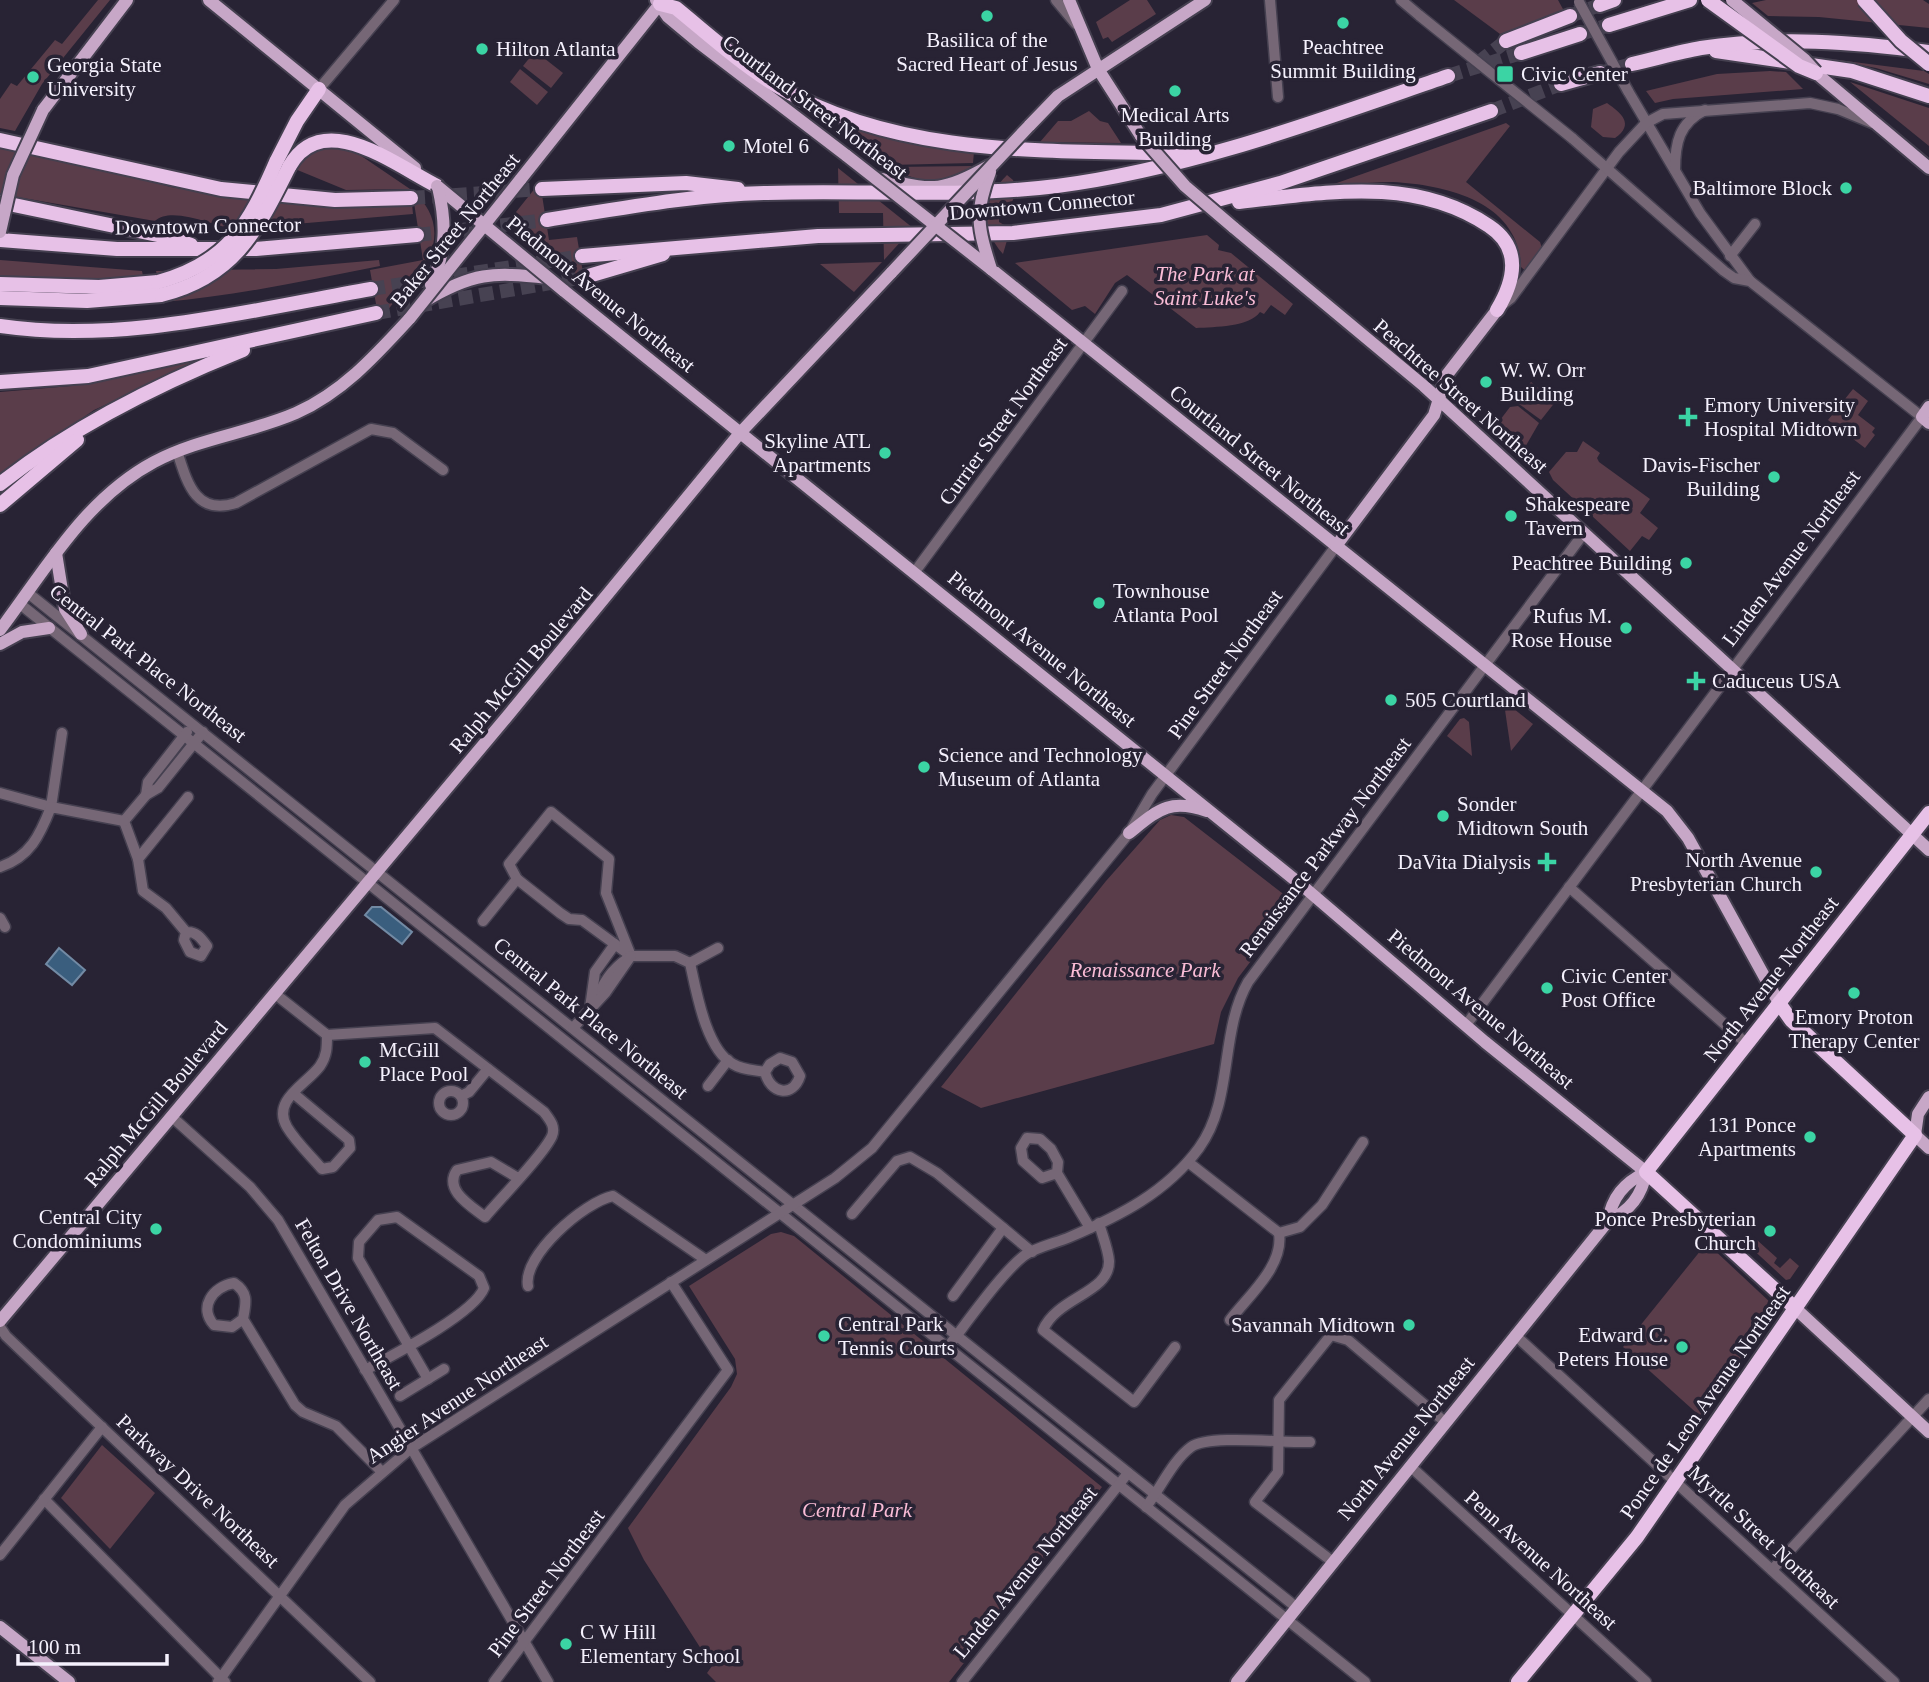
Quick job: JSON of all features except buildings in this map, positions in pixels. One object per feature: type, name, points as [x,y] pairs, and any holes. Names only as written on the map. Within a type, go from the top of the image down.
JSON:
[{"type":"highway","points":[[1609,25],[1690,0]]},
{"type":"highway","points":[[1708,0],[1799,66],[1819,75]]},
{"type":"highway","points":[[1864,0],[1901,41],[1929,64]]},
{"type":"highway","points":[[659,1],[676,8],[779,87],[840,117],[879,128],[909,136],[1006,147],[1218,154]]},
{"type":"highway","points":[[1506,41],[1570,16]]},
{"type":"highway","points":[[1521,53],[1580,34]]},
{"type":"highway","points":[[1632,64],[1701,48],[1754,43],[1825,43],[1929,52]]},
{"type":"highway","points":[[1701,48],[1852,71],[1929,96]]},
{"type":"highway","points":[[1561,84],[1600,73]]},
{"type":"highway","name":"Downtown Connector","points":[[547,220],[764,192],[916,194],[1022,189],[1139,172],[1218,154],[1448,76]]},
{"type":"highway","points":[[0,298],[87,301],[160,288],[208,275],[247,245],[270,208],[297,121],[319,89]]},
{"type":"highway","name":"Downtown Connector","points":[[582,256],[695,244],[818,236],[1013,233],[1087,226],[1202,206],[1280,183],[1491,111]]},
{"type":"highway","points":[[283,164],[313,142],[343,139],[438,186]]},
{"type":"highway","points":[[0,140],[221,189],[335,200],[411,198]]},
{"type":"highway","points":[[542,190],[686,183],[764,192]]},
{"type":"highway","points":[[1202,206],[1369,191],[1422,195],[1438,200],[1481,220],[1494,229],[1510,247],[1513,261],[1511,282],[1497,310]]},
{"type":"highway","points":[[0,202],[167,237],[199,248]]},
{"type":"highway","name":"Downtown Connector","points":[[0,240],[104,248],[199,248],[310,246],[417,235]]},
{"type":"highway","points":[[585,277],[695,244]]},
{"type":"highway","points":[[0,284],[160,288]]},
{"type":"highway","points":[[0,327],[104,330],[184,322],[371,289]]},
{"type":"highway","points":[[0,382],[88,376],[376,313]]},
{"type":"highway","points":[[0,484],[62,440],[111,413],[210,363],[287,333]]},
{"type":"highway","points":[[0,505],[111,413]]},
{"type":"highway","name":"North Avenue Northeast","points":[[1646,1172],[1929,813]]},
{"type":"highway","points":[[1779,1003],[1791,1020],[1914,1135]]},
{"type":"highway","name":"Ponce de Leon Avenue Northeast","points":[[1518,1682],[1637,1537],[1914,1135]]},
{"type":"highway","name":"Piedmont Avenue Northeast","points":[[1646,1172],[1795,1308]]},
{"type":"main road","points":[[0,232],[13,175],[43,110],[127,0]]},
{"type":"main road","name":"Piedmont Avenue Northeast","points":[[209,0],[548,278],[1314,895],[1466,1025],[1646,1172]]},
{"type":"main road","name":"Peachtree Street Northeast","points":[[1069,0],[1078,27],[1098,69],[1141,136],[1185,186],[1437,399],[1929,850]]},
{"type":"main road","name":"Ralph McGill Boulevard","points":[[0,1321],[368,884],[740,433],[1058,96],[1205,0]]},
{"type":"main road","points":[[1732,0],[1929,168]]},
{"type":"main road","name":"Courtland Street Northeast","points":[[659,1],[668,17],[698,42],[936,225],[1667,811],[1688,838],[1779,1003]]},
{"type":"main road","name":"Baker Street Northeast","points":[[0,630],[84,517],[115,488],[177,451],[296,413],[327,395],[375,356],[423,302],[659,1]]},
{"type":"main road","points":[[876,178],[938,189],[963,181],[993,164]]},
{"type":"main road","points":[[991,269],[979,230],[978,211],[993,164]]},
{"type":"main road","points":[[423,302],[436,274],[444,239],[444,214],[438,186]]},
{"type":"main road","points":[[423,302],[460,282],[486,274],[548,278]]},
{"type":"main road","name":"Pine Street Northeast","points":[[1336,546],[1434,415],[1446,376],[1497,310]]},
{"type":"main road","points":[[56,553],[65,609],[81,634]]},
{"type":"main road","points":[[0,644],[22,632],[49,628]]},
{"type":"main road","points":[[1129,832],[1158,810],[1170,806],[1186,805],[1214,814]]},
{"type":"main road","name":"Ponce de Leon Avenue Northeast","points":[[1914,1135],[1917,1114],[1929,1097]]},
{"type":"main road","name":"Ponce de Leon Avenue Northeast","points":[[1914,1135],[1929,1127]]},
{"type":"main road","points":[[1914,1135],[1929,1149]]},
{"type":"main road","name":"North Avenue Northeast","points":[[1237,1682],[1608,1221],[1624,1214],[1643,1190],[1646,1172]]},
{"type":"main road","name":"Piedmont Avenue Northeast","points":[[1795,1308],[1929,1432]]},
{"type":"main road","points":[[0,1627],[69,1682]]},
{"type":"street","points":[[319,89],[394,0]]},
{"type":"street","points":[[1056,0],[1078,27]]},
{"type":"street","points":[[1270,0],[1278,96]]},
{"type":"street","points":[[1401,0],[1572,138],[1724,271],[1734,278],[1750,281]]},
{"type":"street","points":[[1578,1],[1675,171],[1730,256],[1750,281],[1927,416]]},
{"type":"street","points":[[1646,123],[1663,114],[1709,108],[1810,103],[1838,109],[1876,125]]},
{"type":"street","points":[[1675,171],[1680,131],[1696,115],[1709,108]]},
{"type":"street","name":"Pine Street Northeast","points":[[1497,310],[1511,298],[1555,236],[1646,123]]},
{"type":"street","points":[[1730,256],[1755,224]]},
{"type":"street","name":"Currier Street Northeast","points":[[914,573],[1122,291]]},
{"type":"street","name":"Linden Avenue Northeast","points":[[1466,1025],[1731,670],[1927,416]]},
{"type":"street","points":[[177,451],[191,489],[206,504],[218,507],[236,503],[371,429],[393,433],[443,470]]},
{"type":"street","name":"Renaissance Parkway Northeast","points":[[947,1348],[997,1287],[1032,1252],[1147,1199],[1170,1182],[1188,1162],[1209,1133],[1222,1092],[1241,994],[1584,533]]},
{"type":"street","name":"Pine Street Northeast","points":[[779,1214],[835,1178],[872,1148],[1129,832],[1166,775],[1336,546]]},
{"type":"street","name":"Central Park Place Northeast","points":[[28,593],[1296,1608]]},
{"type":"street","name":"Central Park Place Northeast","points":[[20,604],[1366,1682]]},
{"type":"street","points":[[146,795],[148,782],[194,724]]},
{"type":"street","points":[[124,821],[146,795],[158,788],[203,732]]},
{"type":"street","points":[[0,867],[15,862],[38,840],[51,807],[62,733]]},
{"type":"street","points":[[0,793],[51,807],[124,821]]},
{"type":"street","points":[[138,859],[188,797]]},
{"type":"street","points":[[631,956],[606,893],[609,859],[551,812],[509,864],[517,879],[569,919],[582,920],[631,956],[675,956],[690,963]]},
{"type":"street","points":[[124,821],[138,859],[143,891],[166,908],[186,932]]},
{"type":"street","points":[[483,921],[517,879]]},
{"type":"street","points":[[1569,887],[1747,1044]]},
{"type":"street","points":[[593,1005],[590,994],[599,966],[615,944]]},
{"type":"street","points":[[690,963],[718,948]]},
{"type":"street","points":[[573,1027],[631,956]]},
{"type":"street","points":[[690,963],[701,1010],[717,1047],[728,1060],[746,1069],[765,1072]]},
{"type":"street","points":[[599,966],[613,977]]},
{"type":"street","points":[[274,993],[327,1035],[427,1026],[447,1036],[544,1112],[552,1124],[552,1135],[518,1178],[485,1217],[462,1198],[452,1182],[453,1176],[462,1167],[491,1161],[518,1178]]},
{"type":"street","points":[[293,1093],[349,1140],[350,1148],[333,1167],[321,1169],[287,1128],[283,1108],[293,1093],[319,1069],[327,1054],[327,1035]]},
{"type":"street","points":[[708,1086],[728,1060]]},
{"type":"street","points":[[461,1096],[474,1087],[488,1069]]},
{"type":"street","name":"Felton Drive Northeast","points":[[171,1116],[250,1187],[278,1220],[548,1682]]},
{"type":"street","points":[[1279,1233],[1300,1227],[1322,1205],[1363,1142]]},
{"type":"street","points":[[852,1214],[897,1161],[910,1157],[922,1161],[1032,1252]]},
{"type":"street","points":[[1188,1162],[1279,1233],[1281,1248],[1274,1264],[1230,1320]]},
{"type":"street","points":[[1057,1173],[1095,1225],[1109,1263],[1103,1280],[1049,1316],[1043,1330],[1134,1402],[1175,1347]]},
{"type":"street","points":[[528,1286],[527,1279],[531,1269],[566,1222],[598,1199],[613,1196],[706,1260]]},
{"type":"street","name":"Angier Avenue Northeast","points":[[221,1681],[345,1505],[381,1471],[410,1449],[779,1214]]},
{"type":"street","points":[[365,1370],[408,1346],[480,1300],[484,1288],[479,1276],[397,1217],[378,1220],[359,1242],[358,1258],[408,1346],[428,1379]]},
{"type":"street","points":[[953,1296],[1003,1228]]},
{"type":"street","name":"Pine Street Northeast","points":[[494,1682],[526,1643],[728,1370],[671,1282]]},
{"type":"street","points":[[243,1319],[232,1327],[214,1325],[208,1318],[206,1308],[209,1299],[224,1285],[234,1283],[245,1292],[243,1319],[295,1405],[303,1412],[336,1426],[381,1471]]},
{"type":"street","name":"Parkway Drive Northeast","points":[[0,1327],[6,1336],[370,1682]]},
{"type":"street","points":[[1333,1562],[1255,1502],[1276,1477],[1279,1400],[1331,1335],[1348,1340],[1445,1422]]},
{"type":"street","name":"Myrtle Street Northeast","points":[[1515,1335],[1894,1682]]},
{"type":"street","points":[[400,1396],[444,1369]]},
{"type":"street","points":[[1772,1570],[1929,1399]]},
{"type":"street","points":[[0,1555],[102,1427]]},
{"type":"street","points":[[1146,1507],[1193,1445],[1212,1439],[1278,1444],[1310,1442]]},
{"type":"street","name":"Penn Avenue Northeast","points":[[1410,1466],[1646,1682]]},
{"type":"street","points":[[1118,1486],[1129,1473]]},
{"type":"street","name":"Linden Avenue Northeast","points":[[962,1682],[1118,1486]]},
{"type":"street","points":[[44,1499],[221,1681]]},
{"type":"green space","points":[[98,0],[110,0],[42,84],[15,131],[0,128],[0,99],[11,83],[17,86],[55,40],[62,44]]},
{"type":"green space","points":[[1130,0],[1147,0],[1156,14],[1112,42],[1108,37],[1103,39],[1096,22]]},
{"type":"green space","points":[[1454,0],[1558,0],[1564,11],[1500,34]]},
{"type":"green space","points":[[1766,0],[1923,0],[1929,4],[1929,28],[1819,17],[1768,16],[1752,3]]},
{"type":"green space","points":[[535,51],[563,73],[551,88],[523,66]]},
{"type":"green space","points":[[1830,59],[1924,71],[1929,74],[1929,84],[1876,68]]},
{"type":"green space","points":[[520,69],[548,92],[537,105],[510,82]]},
{"type":"green space","points":[[1786,72],[1803,89],[1673,99],[1655,103],[1646,91],[1717,74]]},
{"type":"green space","points":[[1850,82],[1929,108],[1929,146]]},
{"type":"green space","points":[[1607,103],[1621,115],[1625,123],[1621,133],[1615,138],[1603,137],[1591,127],[1593,109]]},
{"type":"green space","points":[[1089,111],[1100,121],[1108,123],[1121,143],[1040,142],[1058,121],[1071,121]]},
{"type":"green space","points":[[839,122],[901,141],[974,152],[973,163],[889,165],[842,130]]},
{"type":"green space","points":[[1506,123],[1510,126],[1466,182],[1540,242],[1542,248],[1527,272],[1521,267],[1517,245],[1508,227],[1494,212],[1476,201],[1436,187],[1414,184],[1334,184]]},
{"type":"green space","points":[[321,145],[358,149],[357,153],[410,189],[346,190],[295,169],[299,162]]},
{"type":"green space","points":[[0,147],[59,158],[171,187],[249,200],[330,207],[412,204],[413,214],[237,229],[183,216],[172,215],[155,221],[0,194]]},
{"type":"green space","points":[[972,166],[953,177],[932,180],[912,177],[892,167]]},
{"type":"green space","points":[[838,168],[913,228],[884,260],[883,213],[839,213]]},
{"type":"green space","points":[[1007,175],[1013,180],[1017,191],[1011,204],[999,210],[999,222],[1006,226],[1008,237],[1003,254],[990,234],[987,213],[993,194]]},
{"type":"green space","points":[[540,182],[549,240],[577,237],[585,285],[508,222]]},
{"type":"green space","points":[[412,190],[425,205],[433,221],[432,248],[429,258],[379,321],[370,270],[423,260]]},
{"type":"green space","name":"The Park at Saint Luke's","points":[[1207,235],[1219,245],[1218,250],[1231,253],[1293,304],[1285,315],[1271,305],[1264,314],[1260,312],[1248,321],[1196,328],[1127,275],[1115,283],[1095,314],[1085,306],[1072,310],[1015,263]]},
{"type":"green space","points":[[0,260],[142,271],[143,276],[36,280],[0,276]]},
{"type":"green space","points":[[379,260],[380,266],[299,282],[163,302],[156,271],[276,269]]},
{"type":"green space","points":[[882,262],[854,292],[820,264]]},
{"type":"green space","points":[[196,358],[197,363],[94,410],[0,475],[0,392],[71,386]]},
{"type":"green space","points":[[1531,382],[1556,401],[1541,420],[1519,404],[1519,397]]},
{"type":"green space","points":[[1853,389],[1868,401],[1858,415],[1875,428],[1872,432],[1875,435],[1865,448],[1828,420]]},
{"type":"green space","points":[[1518,406],[1539,423],[1524,449],[1497,424],[1510,407]]},
{"type":"green space","points":[[1583,441],[1600,453],[1597,458],[1599,462],[1650,499],[1640,513],[1658,528],[1649,540],[1642,536],[1630,551],[1553,480],[1549,472],[1566,452],[1577,452]]},
{"type":"green space","points":[[1509,705],[1533,724],[1511,751],[1505,710]]},
{"type":"green space","points":[[1464,718],[1469,722],[1472,756],[1447,736],[1460,719]]},
{"type":"green space","name":"Renaissance Park","points":[[1171,815],[1184,817],[1295,903],[1238,978],[1221,1012],[1214,1044],[981,1108],[941,1087],[1106,881],[1160,820]]},
{"type":"green space","name":"Central Park","points":[[781,1232],[794,1236],[1102,1487],[949,1682],[716,1682],[707,1673],[712,1666],[644,1560],[628,1528],[731,1387],[737,1374],[735,1359],[689,1286],[771,1234]]},
{"type":"green space","points":[[1757,1240],[1777,1258],[1774,1263],[1780,1268],[1790,1258],[1799,1266],[1790,1279],[1786,1280],[1748,1245]]},
{"type":"green space","points":[[1711,1247],[1772,1304],[1773,1311],[1701,1417],[1623,1347],[1701,1250]]},
{"type":"green space","points":[[102,1445],[155,1493],[110,1549],[61,1498]]},
{"type":"water","points":[[372,907],[381,907],[412,932],[402,944],[365,915]]},
{"type":"water","points":[[59,948],[85,970],[72,985],[46,964]]},
{"type":"tunnel","points":[[1570,16],[1600,5]]},
{"type":"tunnel","points":[[1580,34],[1609,25]]},
{"type":"tunnel","points":[[1478,63],[1506,41]]},
{"type":"tunnel","points":[[1448,76],[1521,53]]},
{"type":"tunnel","points":[[1600,73],[1632,64]]},
{"type":"tunnel","points":[[1491,111],[1561,84]]},
{"type":"tunnel","points":[[411,198],[542,189]]},
{"type":"tunnel","points":[[417,235],[547,220]]},
{"type":"tunnel","points":[[371,289],[582,256]]},
{"type":"tunnel","points":[[376,313],[585,277]]},
{"type":"railway","points":[[1418,19],[1569,140]]},
{"type":"place","name":"Basilica of the Sacred Heart of Jesus","points":[[987,16]]},
{"type":"place","name":"Peachtree Summit Building","points":[[1343,23]]},
{"type":"place","name":"Hilton Atlanta","points":[[482,49]]},
{"type":"place","name":"Civic Center","points":[[1505,74]]},
{"type":"place","name":"Georgia State University","points":[[33,77]]},
{"type":"place","name":"Medical Arts Building","points":[[1175,91]]},
{"type":"place","name":"Motel 6","points":[[729,146]]},
{"type":"place","name":"Baltimore Block","points":[[1846,188]]},
{"type":"place","name":"W. W. Orr Building","points":[[1486,382]]},
{"type":"place","name":"Emory University Hospital Midtown","points":[[1688,417]]},
{"type":"place","name":"Skyline ATL Apartments","points":[[885,453]]},
{"type":"place","name":"Davis-Fischer Building","points":[[1774,477]]},
{"type":"place","name":"Shakespeare Tavern","points":[[1511,516]]},
{"type":"place","name":"Peachtree Building","points":[[1686,563]]},
{"type":"place","name":"Townhouse Atlanta Pool","points":[[1099,603]]},
{"type":"place","name":"Rufus M. Rose House","points":[[1626,628]]},
{"type":"place","name":"Caduceus USA","points":[[1696,681]]},
{"type":"place","name":"505 Courtland","points":[[1391,700]]},
{"type":"place","name":"Science and Technology Museum of Atlanta","points":[[924,767]]},
{"type":"place","name":"Sonder Midtown South","points":[[1443,816]]},
{"type":"place","name":"DaVita Dialysis","points":[[1547,862]]},
{"type":"place","name":"North Avenue Presbyterian Church","points":[[1816,872]]},
{"type":"place","name":"Civic Center Post Office","points":[[1547,988]]},
{"type":"place","name":"Emory Proton Therapy Center","points":[[1854,993]]},
{"type":"place","name":"McGill Place Pool","points":[[365,1062]]},
{"type":"place","name":"131 Ponce Apartments","points":[[1810,1137]]},
{"type":"place","name":"Central City Condominiums","points":[[156,1229]]},
{"type":"place","name":"Ponce Presbyterian Church","points":[[1770,1231]]},
{"type":"place","name":"Savannah Midtown","points":[[1409,1325]]},
{"type":"place","name":"Central Park Tennis Courts","points":[[824,1336]]},
{"type":"place","name":"Edward C. Peters House","points":[[1682,1347]]},
{"type":"place","name":"C W Hill Elementary School","points":[[566,1644]]}]
